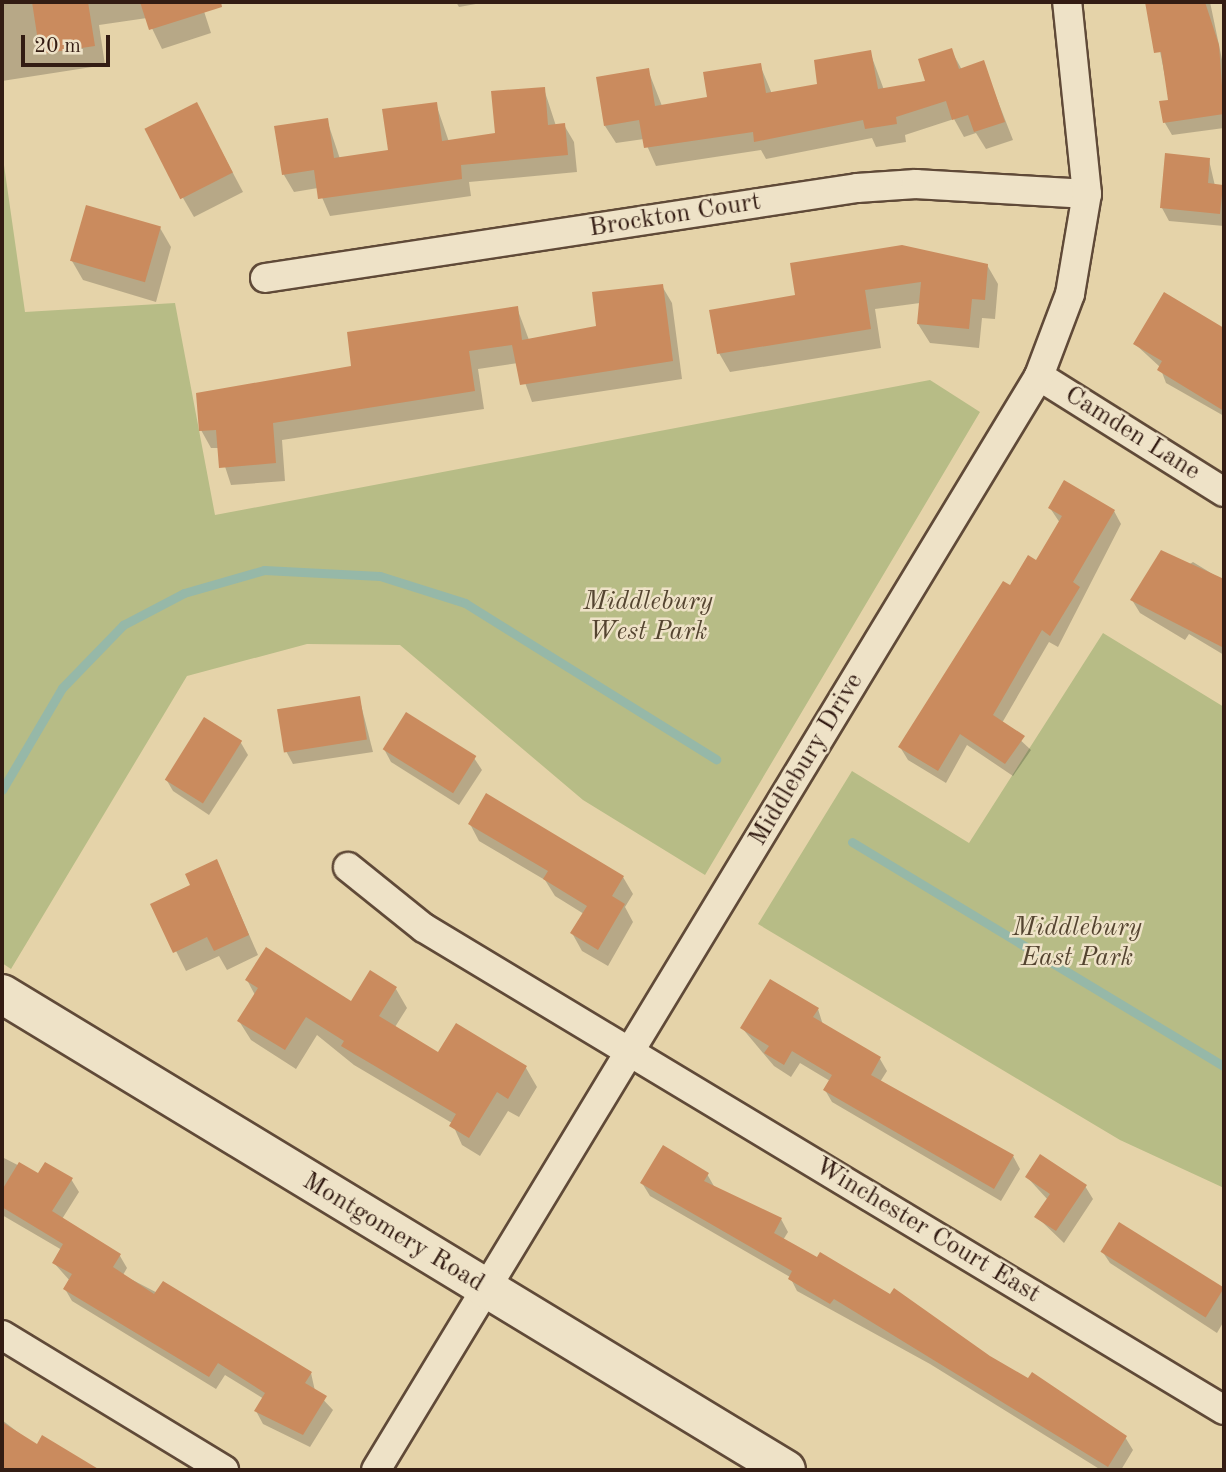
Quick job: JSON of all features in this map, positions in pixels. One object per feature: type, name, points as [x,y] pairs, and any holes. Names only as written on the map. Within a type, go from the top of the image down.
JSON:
[{"type":"street","name":"Middlebury Drive","points":[[376,1470],[1039,376],[1070,294],[1087,194],[1067,2]]},
{"type":"street","name":"Brockton Court","points":[[265,278],[857,188],[916,184],[1087,194]]},
{"type":"street","name":"Camden Lane","points":[[1039,376],[1224,492]]},
{"type":"street","name":"Winchester Court East","points":[[348,867],[424,928],[1224,1410]]},
{"type":"street","name":"Montgomery Road","points":[[2,994],[786,1470]]},
{"type":"street","points":[[2,1335],[224,1470]]},
{"type":"green space","name":"Middlebury West Park","points":[[2,151],[25,312],[175,303],[215,515],[930,380],[980,412],[705,875],[583,800],[400,645],[307,644],[187,676],[11,969],[2,963]]},
{"type":"green space","name":"Middlebury East Park","points":[[1103,633],[1224,707],[1224,1188],[1120,1140],[758,924],[852,771],[969,843]]},
{"type":"building","points":[[32,2],[88,2],[95,46],[40,54]]},
{"type":"building","points":[[140,2],[221,2],[222,7],[149,30]]},
{"type":"building","points":[[1145,2],[1205,2],[1219,45],[1224,114],[1163,123],[1159,101],[1168,100],[1161,52],[1154,53]]},
{"type":"building","points":[[952,48],[959,69],[984,60],[1005,122],[974,132],[968,115],[952,120],[946,101],[896,117],[897,124],[865,129],[863,120],[754,142],[753,132],[644,148],[639,120],[604,126],[596,77],[649,68],[655,106],[707,97],[703,72],[761,63],[766,93],[817,84],[814,60],[871,50],[878,89],[925,81],[918,59]]},
{"type":"building","points":[[545,87],[548,125],[565,123],[568,155],[461,165],[462,179],[318,199],[314,170],[282,175],[274,126],[328,118],[334,158],[388,150],[382,109],[437,102],[442,141],[495,133],[491,91]]},
{"type":"building","points":[[197,102],[233,172],[180,199],[144,129]]},
{"type":"building","points":[[1165,153],[1210,158],[1208,183],[1223,185],[1220,214],[1160,208]]},
{"type":"building","points":[[86,205],[161,226],[145,282],[70,261]]},
{"type":"building","points":[[902,245],[988,264],[985,300],[972,299],[969,329],[917,324],[921,282],[865,290],[871,329],[717,354],[709,310],[795,295],[790,263]]},
{"type":"building","points":[[663,284],[673,361],[520,385],[512,345],[469,351],[475,391],[273,423],[276,463],[219,468],[216,430],[199,431],[196,393],[351,366],[347,332],[518,306],[522,340],[596,326],[592,292]]},
{"type":"building","points":[[1164,292],[1224,328],[1224,411],[1157,370],[1162,361],[1133,344]]},
{"type":"building","points":[[1064,480],[1115,510],[1073,582],[1080,587],[1050,636],[1042,630],[993,715],[1025,736],[1005,764],[960,734],[938,771],[898,747],[1003,581],[1010,585],[1028,555],[1036,560],[1062,516],[1048,508]]},
{"type":"building","points":[[1161,550],[1224,579],[1224,648],[1130,600]]},
{"type":"building","points":[[360,696],[367,739],[284,753],[277,709]]},
{"type":"building","points":[[406,712],[476,756],[453,793],[383,749]]},
{"type":"building","points":[[204,717],[242,741],[203,804],[165,780]]},
{"type":"building","points":[[486,793],[624,876],[612,896],[625,904],[598,950],[570,933],[587,906],[543,879],[548,871],[468,824]]},
{"type":"building","points":[[217,859],[249,935],[214,951],[207,937],[173,953],[150,904],[190,885],[185,874]]},
{"type":"building","points":[[266,947],[351,1001],[370,970],[397,987],[379,1016],[438,1052],[456,1023],[527,1066],[508,1099],[497,1092],[469,1138],[449,1126],[456,1114],[341,1046],[344,1041],[306,1017],[285,1050],[237,1021],[258,988],[245,980]]},
{"type":"building","points":[[770,979],[819,1008],[813,1017],[881,1057],[871,1075],[1014,1155],[994,1189],[823,1090],[832,1075],[792,1051],[784,1065],[764,1053],[769,1046],[740,1028]]},
{"type":"building","points":[[663,1145],[709,1173],[704,1181],[782,1218],[774,1233],[817,1257],[820,1252],[890,1294],[894,1288],[990,1356],[1028,1378],[1032,1372],[1127,1436],[1108,1467],[834,1299],[830,1304],[788,1279],[792,1271],[640,1183]]},
{"type":"building","points":[[1040,1154],[1087,1185],[1056,1231],[1034,1217],[1050,1194],[1025,1177]]},
{"type":"building","points":[[19,1162],[38,1173],[45,1162],[73,1178],[52,1211],[121,1254],[113,1267],[154,1294],[163,1281],[312,1372],[305,1383],[327,1396],[303,1435],[254,1411],[265,1393],[218,1363],[209,1377],[63,1289],[72,1274],[52,1263],[63,1244],[2,1207],[2,1190]]},
{"type":"building","points":[[1119,1222],[1224,1288],[1206,1317],[1100,1252]]},
{"type":"building","points":[[2,1422],[37,1444],[42,1435],[100,1470],[2,1470]]},
{"type":"waterway","points":[[2,790],[62,688],[123,625],[184,593],[264,570],[380,576],[465,603],[716,759]]},
{"type":"waterway","points":[[852,842],[1224,1066]]}]
